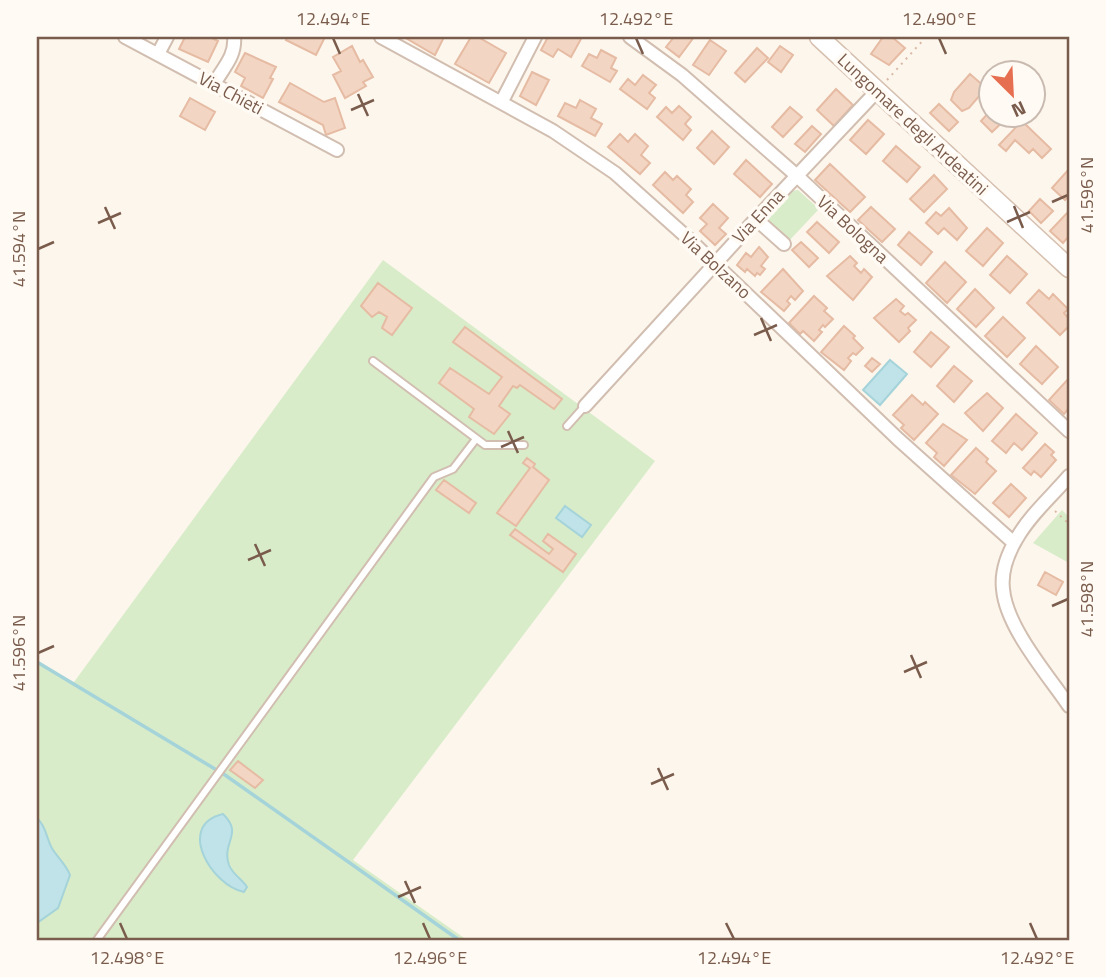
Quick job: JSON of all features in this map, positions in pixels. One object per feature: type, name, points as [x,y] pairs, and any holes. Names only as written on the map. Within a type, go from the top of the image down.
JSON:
[{"type":"main road","name":"Lungomare degli Ardeatini","points":[[819,37],[1069,268]]},
{"type":"street","name":"Via Chieti","points":[[125,37],[337,150]]},
{"type":"street","points":[[158,54],[167,37]]},
{"type":"street","points":[[214,84],[223,66],[234,54],[234,37]]},
{"type":"street","name":"Via Bolzano","points":[[381,37],[502,101],[598,160],[715,263],[886,428],[1014,543]]},
{"type":"street","points":[[502,101],[535,37]]},
{"type":"street","name":"Via Bologna","points":[[630,37],[682,75],[796,175],[1069,431]]},
{"type":"street","name":"Via Enna","points":[[585,406],[796,175],[877,91]]},
{"type":"street","points":[[756,219],[784,243]]},
{"type":"street","points":[[1069,476],[1014,543],[1003,581],[1008,608],[1025,641],[1069,706]]},
{"type":"lane","points":[[373,361],[485,446],[524,445]]},
{"type":"lane","points":[[567,426],[585,406]]},
{"type":"lane","points":[[97,940],[433,477],[453,468],[476,439]]},
{"type":"path","points":[[877,91],[926,37]]},
{"type":"path","points":[[1046,502],[1069,524]]},
{"type":"green space","points":[[798,190],[819,209],[787,243],[763,221],[791,191]]},
{"type":"green space","points":[[383,260],[655,461],[353,860],[467,940],[37,940],[37,663],[74,682]]},
{"type":"green space","points":[[1062,510],[1069,517],[1069,563],[1033,543]]},
{"type":"water","points":[[890,360],[907,374],[880,405],[863,390]]},
{"type":"water","points":[[565,506],[591,525],[582,537],[556,518]]},
{"type":"water","points":[[223,814],[232,827],[227,857],[229,865],[247,887],[244,892],[220,879],[211,868],[200,842],[202,830],[209,820]]},
{"type":"water","points":[[37,818],[43,825],[53,850],[70,875],[58,908],[37,923]]},
{"type":"building","points":[[185,37],[210,37],[218,41],[208,62],[179,49]]},
{"type":"building","points":[[288,37],[325,37],[316,55],[286,40]]},
{"type":"building","points":[[404,37],[444,37],[435,55]]},
{"type":"building","points":[[471,37],[478,37],[506,53],[489,83],[455,64]]},
{"type":"building","points":[[548,37],[581,39],[571,57],[558,49],[553,57],[541,50]]},
{"type":"building","points":[[674,37],[694,37],[679,57],[666,47]]},
{"type":"building","points":[[883,37],[892,37],[905,48],[889,65],[871,54]]},
{"type":"building","points":[[710,40],[726,51],[709,75],[693,65]]},
{"type":"building","points":[[352,46],[360,62],[363,60],[373,77],[363,82],[366,86],[345,98],[333,75],[341,71],[333,57]]},
{"type":"building","points":[[780,46],[793,55],[781,72],[768,62]]},
{"type":"building","points":[[757,48],[768,58],[745,82],[735,73]]},
{"type":"building","points":[[601,50],[616,58],[611,68],[617,71],[610,82],[582,66],[589,54],[597,58]]},
{"type":"building","points":[[245,53],[276,67],[263,98],[241,86],[245,78],[235,72]]},
{"type":"building","points":[[532,72],[549,80],[536,105],[520,96]]},
{"type":"building","points":[[970,74],[976,79],[976,100],[969,108],[962,111],[951,100],[954,92]]},
{"type":"building","points":[[643,75],[656,85],[649,93],[655,98],[647,109],[620,89],[628,79],[635,85]]},
{"type":"building","points":[[290,83],[324,102],[335,98],[345,128],[326,135],[323,125],[279,102]]},
{"type":"building","points":[[836,89],[853,105],[834,126],[817,110]]},
{"type":"building","points":[[190,98],[215,112],[205,130],[180,116]]},
{"type":"building","points":[[580,100],[596,109],[591,118],[602,124],[595,136],[558,116],[565,103],[576,108]]},
{"type":"building","points":[[939,104],[958,122],[949,131],[930,113]]},
{"type":"building","points":[[679,106],[691,117],[685,124],[691,130],[683,140],[657,117],[666,107],[672,113]]},
{"type":"building","points":[[790,107],[802,117],[783,137],[772,127]]},
{"type":"building","points":[[868,120],[884,134],[866,154],[850,140]]},
{"type":"building","points":[[812,126],[821,134],[805,152],[795,144]]},
{"type":"building","points":[[1013,130],[1031,130],[1051,149],[1042,158],[1033,149],[1029,153],[1015,140],[1006,151],[999,145]]},
{"type":"building","points":[[712,131],[729,147],[714,164],[697,148]]},
{"type":"building","points":[[620,134],[628,142],[635,134],[648,146],[641,155],[650,163],[640,174],[608,147]]},
{"type":"building","points":[[896,146],[920,167],[907,182],[883,161]]},
{"type":"building","points":[[746,160],[772,184],[760,197],[734,174]]},
{"type":"building","points":[[830,164],[865,197],[850,212],[815,180]]},
{"type":"building","points":[[1069,169],[1069,195],[1065,200],[1052,188]]},
{"type":"building","points":[[665,172],[673,180],[677,176],[691,189],[686,195],[693,202],[683,213],[653,185]]},
{"type":"building","points":[[934,175],[947,189],[924,212],[910,199]]},
{"type":"building","points":[[1040,199],[1053,211],[1041,223],[1029,211]]},
{"type":"building","points":[[713,204],[728,218],[719,228],[726,234],[715,245],[700,231],[707,224],[700,218]]},
{"type":"building","points":[[871,207],[895,229],[882,242],[858,220]]},
{"type":"building","points":[[949,208],[967,228],[957,240],[944,228],[938,234],[926,223],[936,212],[941,216]]},
{"type":"building","points":[[1069,211],[1069,236],[1063,243],[1050,231]]},
{"type":"building","points":[[817,222],[839,242],[829,253],[807,232]]},
{"type":"building","points":[[987,228],[1003,243],[983,266],[966,251]]},
{"type":"building","points":[[909,232],[932,252],[921,265],[898,245]]},
{"type":"building","points":[[801,242],[818,258],[809,267],[792,250]]},
{"type":"building","points":[[759,247],[768,257],[761,266],[765,269],[755,276],[737,265],[746,253],[751,257]]},
{"type":"building","points":[[850,256],[861,273],[864,269],[872,277],[853,300],[827,276]]},
{"type":"building","points":[[1007,256],[1027,274],[1010,293],[990,275]]},
{"type":"building","points":[[945,262],[966,282],[947,303],[926,283]]},
{"type":"building","points":[[783,269],[803,291],[795,300],[791,296],[787,301],[790,304],[784,311],[761,292]]},
{"type":"building","points":[[378,283],[412,308],[392,335],[382,328],[387,317],[379,312],[372,317],[361,306]]},
{"type":"building","points":[[975,289],[994,308],[976,327],[957,309]]},
{"type":"building","points":[[1039,290],[1049,299],[1053,294],[1068,309],[1064,313],[1069,319],[1069,326],[1060,335],[1027,303]]},
{"type":"building","points":[[814,296],[827,308],[824,311],[833,319],[825,327],[823,325],[819,330],[822,332],[814,341],[803,331],[800,334],[789,323]]},
{"type":"building","points":[[896,299],[904,306],[900,311],[905,315],[908,313],[916,320],[899,342],[874,318]]},
{"type":"building","points":[[1003,317],[1025,338],[1007,357],[985,336]]},
{"type":"building","points":[[844,326],[863,348],[848,358],[851,361],[844,370],[821,352]]},
{"type":"building","points":[[465,327],[562,399],[554,409],[520,385],[517,388],[513,386],[499,406],[510,414],[494,434],[469,417],[474,409],[439,383],[450,368],[489,394],[502,377],[453,342]]},
{"type":"building","points":[[931,332],[949,347],[931,367],[914,352]]},
{"type":"building","points":[[1036,346],[1058,367],[1042,384],[1020,364]]},
{"type":"building","points":[[872,358],[880,364],[872,372],[865,366]]},
{"type":"building","points":[[954,366],[972,381],[954,402],[937,386]]},
{"type":"building","points":[[1069,378],[1069,408],[1064,414],[1049,400]]},
{"type":"building","points":[[987,393],[1003,408],[983,431],[965,413]]},
{"type":"building","points":[[912,395],[938,414],[914,440],[901,428],[904,425],[893,415]]},
{"type":"building","points":[[1016,414],[1037,433],[1022,450],[1014,443],[1006,453],[992,441]]},
{"type":"building","points":[[943,424],[967,440],[944,466],[934,457],[937,453],[926,443]]},
{"type":"building","points":[[1045,444],[1054,452],[1051,455],[1056,460],[1041,477],[1034,471],[1031,475],[1023,468]]},
{"type":"building","points":[[976,448],[996,471],[975,494],[951,475]]},
{"type":"building","points":[[527,458],[535,464],[533,467],[549,480],[516,526],[497,513],[530,468],[523,463]]},
{"type":"building","points":[[444,480],[476,503],[469,513],[436,490]]},
{"type":"building","points":[[1011,484],[1026,498],[1009,517],[993,503]]},
{"type":"building","points":[[515,529],[549,554],[553,549],[543,541],[548,534],[576,554],[563,572],[510,535]]},
{"type":"building","points":[[1045,572],[1063,582],[1056,595],[1038,585]]},
{"type":"building","points":[[238,761],[263,780],[255,788],[230,770]]},
{"type":"waterway","points":[[37,662],[225,775],[459,940]]}]
